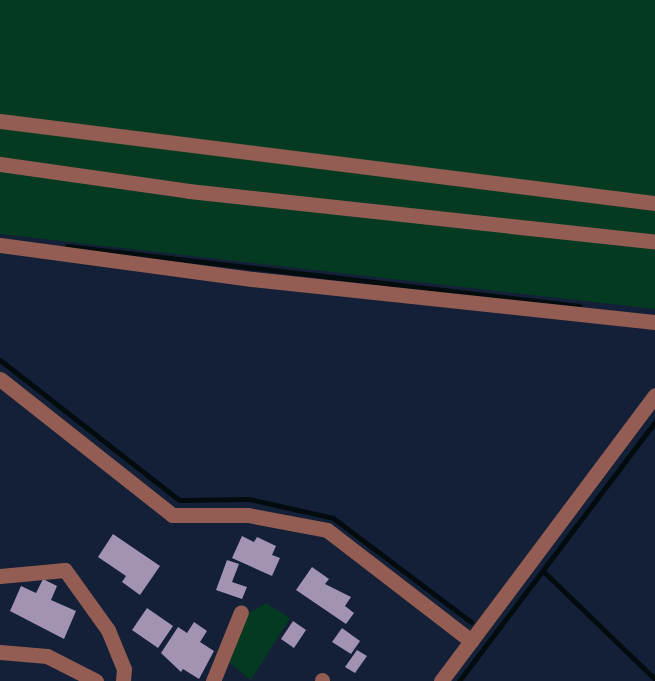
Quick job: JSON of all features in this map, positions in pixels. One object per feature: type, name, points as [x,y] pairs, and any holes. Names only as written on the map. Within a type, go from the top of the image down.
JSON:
[{"type":"street","points":[[0,121],[655,203]]},
{"type":"street","points":[[0,164],[189,191],[655,242]]},
{"type":"street","points":[[0,245],[252,279],[655,322]]},
{"type":"street","points":[[0,379],[172,515],[248,515],[327,530],[471,641]]},
{"type":"street","points":[[441,681],[655,395]]},
{"type":"street","points":[[0,576],[65,570],[108,630],[124,669],[123,681]]},
{"type":"street","points":[[213,681],[241,612]]},
{"type":"street","points":[[0,652],[47,656],[96,681]]},
{"type":"green space","points":[[0,0],[655,0],[655,309],[0,234]]},
{"type":"green space","points":[[266,603],[290,618],[251,680],[227,661],[246,615]]},
{"type":"building","points":[[113,534],[160,566],[140,595],[122,582],[126,576],[98,557]]},
{"type":"building","points":[[242,536],[254,542],[257,537],[276,546],[272,555],[280,558],[272,576],[232,558]]},
{"type":"building","points":[[227,560],[239,564],[232,582],[247,587],[242,599],[216,590]]},
{"type":"building","points":[[312,567],[329,579],[325,584],[351,597],[345,606],[354,613],[346,624],[296,590]]},
{"type":"building","points":[[43,579],[57,586],[51,600],[76,611],[64,639],[10,611],[21,586],[36,593]]},
{"type":"building","points":[[147,608],[173,626],[158,648],[132,630]]},
{"type":"building","points":[[293,621],[306,630],[294,648],[281,639]]},
{"type":"building","points":[[194,622],[207,631],[200,642],[214,651],[199,679],[183,669],[181,672],[161,653],[178,627],[187,633]]},
{"type":"building","points":[[342,628],[360,641],[351,654],[332,642]]},
{"type":"building","points":[[357,650],[367,656],[355,673],[345,667]]},
{"type":"waterway","points":[[67,246],[579,306]]},
{"type":"waterway","points":[[0,360],[179,500],[249,499],[333,518],[471,622]]},
{"type":"waterway","points":[[459,681],[655,422]]},
{"type":"waterway","points":[[543,571],[655,679]]}]
